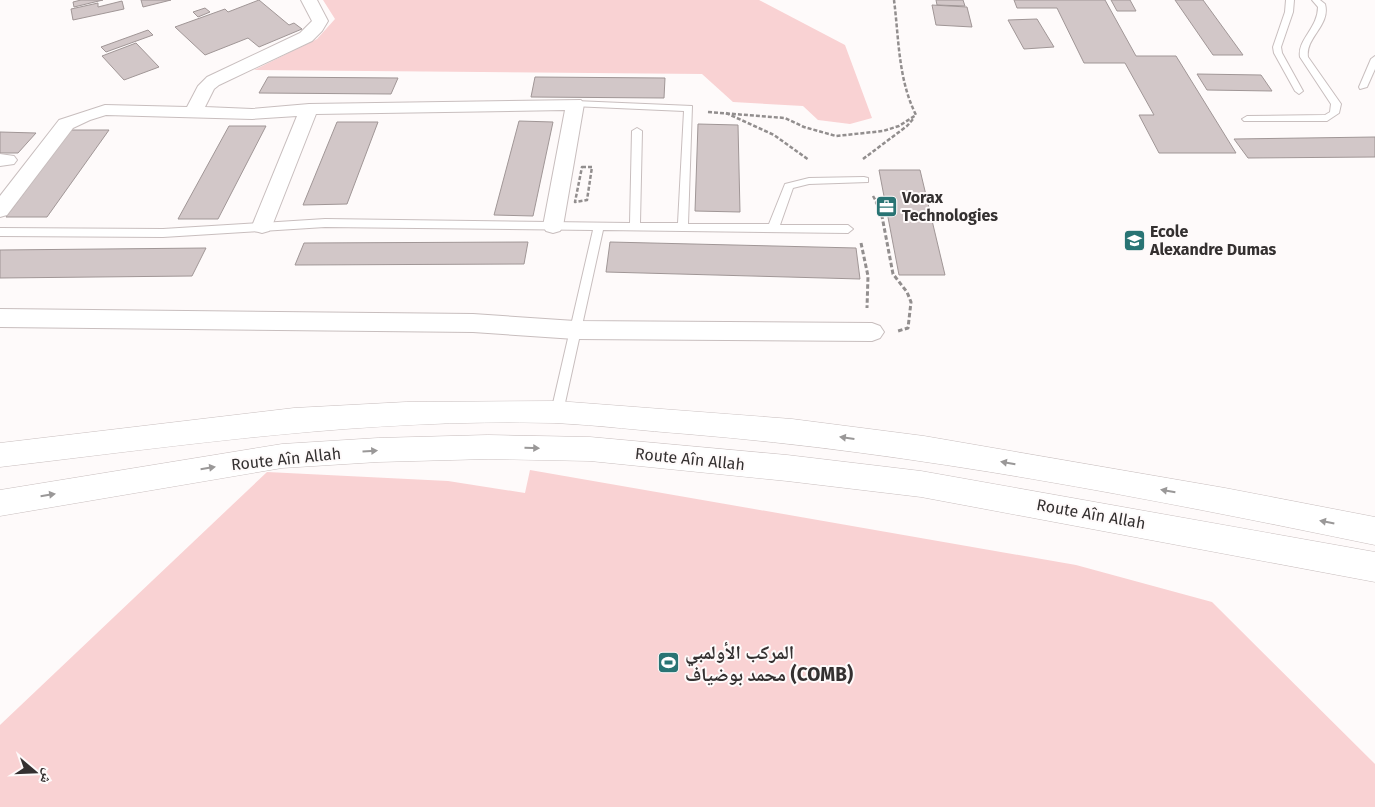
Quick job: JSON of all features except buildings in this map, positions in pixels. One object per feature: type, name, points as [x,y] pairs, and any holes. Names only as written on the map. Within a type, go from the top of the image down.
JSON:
[{"type":"main road","points":[[0,455],[294,420],[406,413],[557,412],[792,431],[924,448],[1225,501],[1375,531]]},
{"type":"main road","name":"Route Aîn Allah","points":[[0,503],[282,456],[378,450],[478,448],[590,449],[787,468],[921,484],[1375,567]]},
{"type":"street","points":[[193,113],[207,86],[213,81],[306,37],[316,28],[320,21],[309,0]]},
{"type":"street","points":[[0,210],[66,124],[105,110],[252,114],[309,109],[576,104],[553,226]]},
{"type":"street","points":[[262,226],[309,109]]},
{"type":"street","points":[[0,318],[473,323],[576,330],[872,332]]},
{"type":"lane","points":[[1290,0],[1289,12],[1277,47],[1278,53],[1299,91]]},
{"type":"lane","points":[[1247,119],[1327,118],[1334,113],[1336,104],[1304,57],[1305,44],[1322,18],[1322,6],[1316,0]]},
{"type":"lane","points":[[1363,87],[1375,59]]},
{"type":"lane","points":[[576,104],[689,108],[683,227]]},
{"type":"lane","points":[[635,227],[636,131]]},
{"type":"lane","points":[[773,228],[788,186],[809,181],[864,180]]},
{"type":"lane","points":[[0,232],[163,233],[325,223],[848,229]]},
{"type":"lane","points":[[557,412],[599,226]]},
{"type":"path","points":[[894,0],[903,85],[908,102],[916,116]]},
{"type":"path","points":[[689,108],[696,112],[724,112],[785,118],[804,127],[836,136],[883,131],[899,126],[916,116]]},
{"type":"path","points":[[724,112],[774,135],[816,165]]},
{"type":"path","points":[[863,159],[907,126],[916,116]]},
{"type":"path","points":[[848,229],[859,237],[868,276],[869,303],[865,314],[872,332],[898,332],[908,328],[911,302],[907,292],[893,274],[881,211],[864,180]]},
{"type":"shaded area","points":[[323,0],[759,0],[845,45],[872,118],[850,124],[818,120],[803,106],[733,102],[702,74],[254,70],[317,39],[335,19]]},
{"type":"shaded area","name":"المركب الأولمبي محمد بوضياف (COMB)","points":[[530,470],[1076,565],[1212,602],[1375,764],[1375,807],[0,807],[0,725],[267,472],[448,481],[525,493]]},
{"type":"place","name":"Vorax Technologies","points":[[886,206]]},
{"type":"place","name":"Ecole Alexandre Dumas","points":[[1134,240]]},
{"type":"place","name":"المركب الأولمبي محمد بوضياف (COMB)","points":[[669,663]]}]
